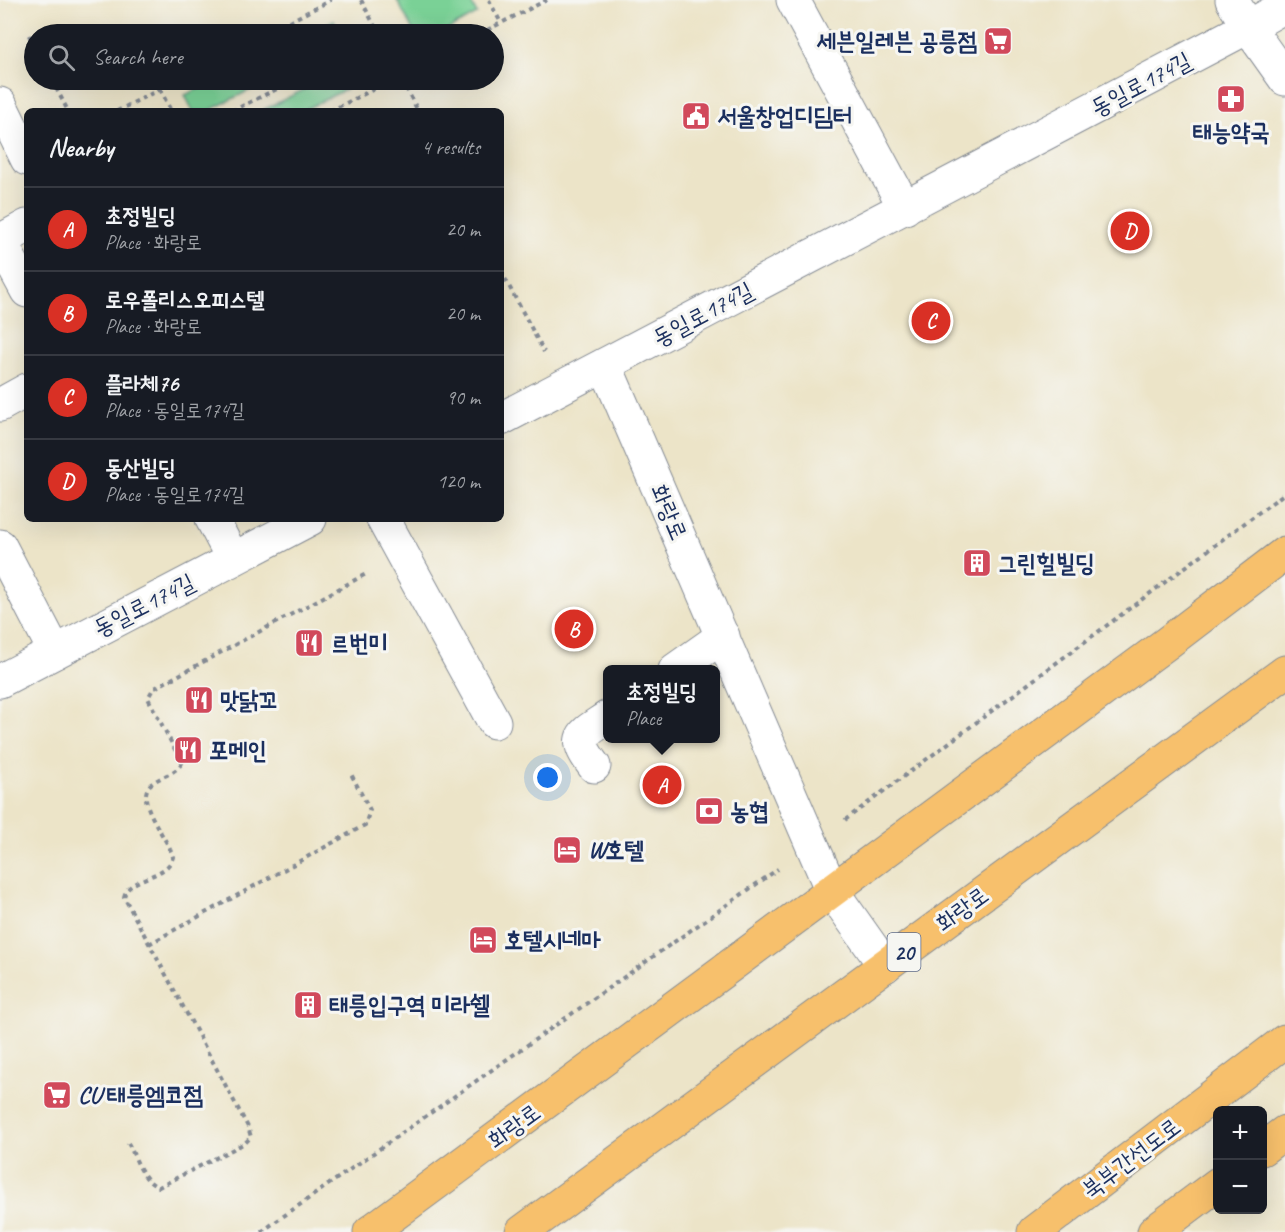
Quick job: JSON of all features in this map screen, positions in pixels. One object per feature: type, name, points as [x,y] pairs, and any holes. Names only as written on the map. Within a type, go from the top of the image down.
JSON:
[{"type":"main road","name":"화랑로","points":[[370,1232],[1285,554]]},
{"type":"main road","name":"화랑로","points":[[522,1232],[1285,672]]},
{"type":"main road","name":"북부간선도로","points":[[1034,1232],[1285,1041]]},
{"type":"main road","points":[[1267,1146],[1285,1132]]},
{"type":"main road","points":[[1154,1232],[1213,1188]]},
{"type":"street","points":[[793,0],[905,208]]},
{"type":"street","points":[[1232,0],[1285,79]]},
{"type":"street","name":"동일로174길","points":[[504,417],[1285,6]]},
{"type":"street","points":[[0,104],[24,153]]},
{"type":"street","points":[[24,228],[0,241],[24,285]]},
{"type":"street","name":"화랑로","points":[[605,365],[832,891]]},
{"type":"street","points":[[0,405],[24,392]]},
{"type":"street","points":[[214,522],[234,559]]},
{"type":"street","name":"동일로174길","points":[[0,681],[304,522]]},
{"type":"street","points":[[385,522],[494,722]]},
{"type":"street","points":[[0,546],[55,652]]},
{"type":"street","points":[[681,665],[723,636]]},
{"type":"street","points":[[594,766],[582,750],[580,743],[583,736],[603,721]]},
{"type":"street","points":[[832,891],[885,966]]},
{"type":"path","points":[[284,24],[331,0]]},
{"type":"path","points":[[361,0],[374,24]]},
{"type":"path","points":[[489,0],[501,23],[547,0]]},
{"type":"path","points":[[57,90],[66,108]]},
{"type":"path","points":[[123,108],[158,90]]},
{"type":"path","points":[[160,90],[170,108]]},
{"type":"path","points":[[238,108],[275,90]]},
{"type":"path","points":[[336,108],[372,90]]},
{"type":"path","points":[[407,90],[416,108]]},
{"type":"path","points":[[504,277],[544,354]]},
{"type":"path","points":[[128,1143],[146,1177],[152,1185],[159,1187],[245,1143],[251,1137],[248,1127],[124,897],[128,889],[163,869],[171,861],[172,852],[146,805],[146,793],[151,784],[177,769],[182,763],[150,702],[150,693],[153,689],[366,574]]},
{"type":"path","points":[[149,944],[365,825],[370,810],[351,774]]},
{"type":"green space","points":[[397,0],[470,0],[477,14],[458,24],[410,24]]},
{"type":"green space","points":[[196,90],[250,90],[214,108],[192,108],[185,95]]},
{"type":"green space","points":[[303,90],[344,90],[308,108],[267,108]]},
{"type":"place","name":"세븐일레븐 공릉점","points":[[998,41]]},
{"type":"place","name":"태능약국","points":[[1231,99]]},
{"type":"place","name":"서울창업디딤터","points":[[696,116]]},
{"type":"place","name":"동산빌딩","points":[[1130,231]]},
{"type":"place","name":"플라체76","points":[[931,321]]},
{"type":"place","name":"그린힐빌딩","points":[[977,563]]},
{"type":"place","name":"로우폴리스오피스텔","points":[[574,629]]},
{"type":"place","name":"르번미","points":[[309,643]]},
{"type":"place","name":"맛닭꼬","points":[[199,700]]},
{"type":"place","name":"포메인","points":[[188,750]]},
{"type":"place","name":"초정빌딩","points":[[662,785]]},
{"type":"place","name":"농협","points":[[709,811]]},
{"type":"place","name":"W호텔","points":[[567,850]]},
{"type":"place","name":"호텔시네마","points":[[483,940]]},
{"type":"place","name":"태릉입구역 미라쉘","points":[[308,1005]]},
{"type":"place","name":"CU 태릉엠코점","points":[[57,1095]]}]
